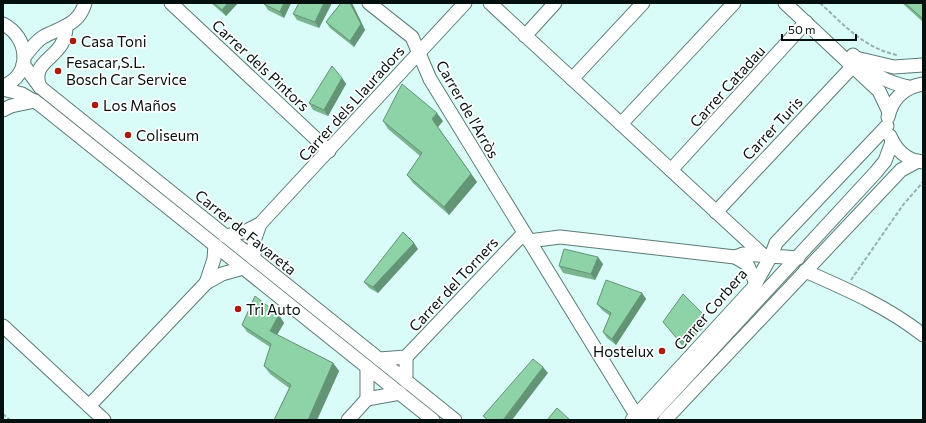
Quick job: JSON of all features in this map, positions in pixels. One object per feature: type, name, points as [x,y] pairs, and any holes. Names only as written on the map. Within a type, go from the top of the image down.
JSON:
[{"type":"street","points":[[35,101],[3,109],[5,88],[14,79],[24,61],[43,37],[66,26],[79,17],[85,3]]},
{"type":"street","name":"Carrer dels Pintors","points":[[171,3],[329,151]]},
{"type":"street","name":"Carrer de l'Arròs","points":[[369,3],[406,30],[416,43],[430,79],[638,418]]},
{"type":"street","name":"Carrer dels Llauradors","points":[[225,236],[244,232],[260,224],[465,3]]},
{"type":"street","points":[[490,3],[716,212],[767,256]]},
{"type":"street","points":[[525,36],[555,3]]},
{"type":"street","points":[[572,79],[642,3]]},
{"type":"street","points":[[621,124],[734,3]]},
{"type":"street","points":[[785,3],[854,62],[891,84],[909,87],[923,84]]},
{"type":"street","points":[[798,3],[854,62],[879,91],[889,112]]},
{"type":"street","name":"Carrer Catadau","points":[[671,170],[806,22]]},
{"type":"street","points":[[3,24],[18,35],[22,42],[24,61]]},
{"type":"street","points":[[40,87],[37,80],[41,66],[61,46],[66,35],[66,26]]},
{"type":"street","points":[[18,35],[43,37]]},
{"type":"street","name":"Carrer de Favareta","points":[[24,61],[40,87],[455,420]]},
{"type":"street","points":[[854,62],[894,67],[923,65]]},
{"type":"street","name":"Carrer Turis","points":[[716,212],[854,62]]},
{"type":"street","points":[[909,87],[900,93],[893,102],[889,112],[887,126],[892,142],[903,154],[920,162]]},
{"type":"street","name":"Carrer de Favareta","points":[[5,88],[22,94],[35,101],[433,420]]},
{"type":"street","name":"Carrer Corbera","points":[[638,418],[756,283],[767,256],[776,244],[887,126]]},
{"type":"street","points":[[638,418],[798,258],[885,162],[892,142]]},
{"type":"street","points":[[665,420],[901,170],[920,162]]},
{"type":"street","name":"Carrer dels Llauradors","points":[[254,259],[254,241],[260,224]]},
{"type":"street","points":[[526,237],[560,237],[735,257],[747,264],[756,283]]},
{"type":"street","name":"Carrer del Torners","points":[[406,357],[526,237]]},
{"type":"street","points":[[206,283],[214,259],[215,245]]},
{"type":"street","points":[[735,257],[743,254],[798,258]]},
{"type":"street","points":[[89,406],[206,283],[222,274],[243,268]]},
{"type":"street","points":[[805,271],[845,289],[906,322],[923,336]]},
{"type":"street","points":[[3,326],[104,420]]},
{"type":"street","points":[[379,359],[406,357],[406,381]]},
{"type":"street","points":[[367,367],[367,399]]},
{"type":"street","points":[[348,420],[367,399],[400,393]]},
{"type":"path","points":[[820,3],[857,37],[867,44],[881,51],[902,56]]},
{"type":"path","points":[[845,289],[903,205],[923,182]]},
{"type":"path","points":[[3,414],[10,420]]},
{"type":"building","points":[[214,3],[228,3],[222,10]]},
{"type":"building","points":[[264,3],[284,3],[280,12]]},
{"type":"building","points":[[299,3],[324,3],[315,22],[293,14]]},
{"type":"building","points":[[341,3],[350,3],[361,24],[350,41],[326,22]]},
{"type":"building","points":[[905,3],[923,3],[923,19]]},
{"type":"building","points":[[332,66],[342,78],[324,110],[309,103]]},
{"type":"building","points":[[402,84],[437,113],[432,119],[471,174],[444,207],[407,175],[422,153],[383,121]]},
{"type":"building","points":[[403,232],[414,243],[373,287],[364,282]]},
{"type":"building","points":[[564,249],[598,257],[591,274],[559,266]]},
{"type":"building","points":[[606,280],[642,293],[612,339],[603,332],[611,313],[597,304]]},
{"type":"building","points":[[683,294],[705,316],[680,342],[663,322]]},
{"type":"building","points":[[255,296],[279,315],[270,331],[333,363],[308,420],[274,420],[291,385],[264,366],[271,344],[242,325]]},
{"type":"building","points":[[533,359],[543,367],[503,420],[488,420],[483,416]]},
{"type":"building","points":[[557,408],[570,420],[547,420]]},
{"type":"place","name":"Casa Toni","points":[[73,41]]},
{"type":"place","name":"Fesacar,S.L. Bosch Car Service","points":[[58,71]]},
{"type":"place","name":"Los Maños","points":[[95,105]]},
{"type":"place","name":"Coliseum","points":[[128,135]]},
{"type":"place","name":"Tri Auto","points":[[238,309]]},
{"type":"place","name":"Hostelux","points":[[662,351]]}]
